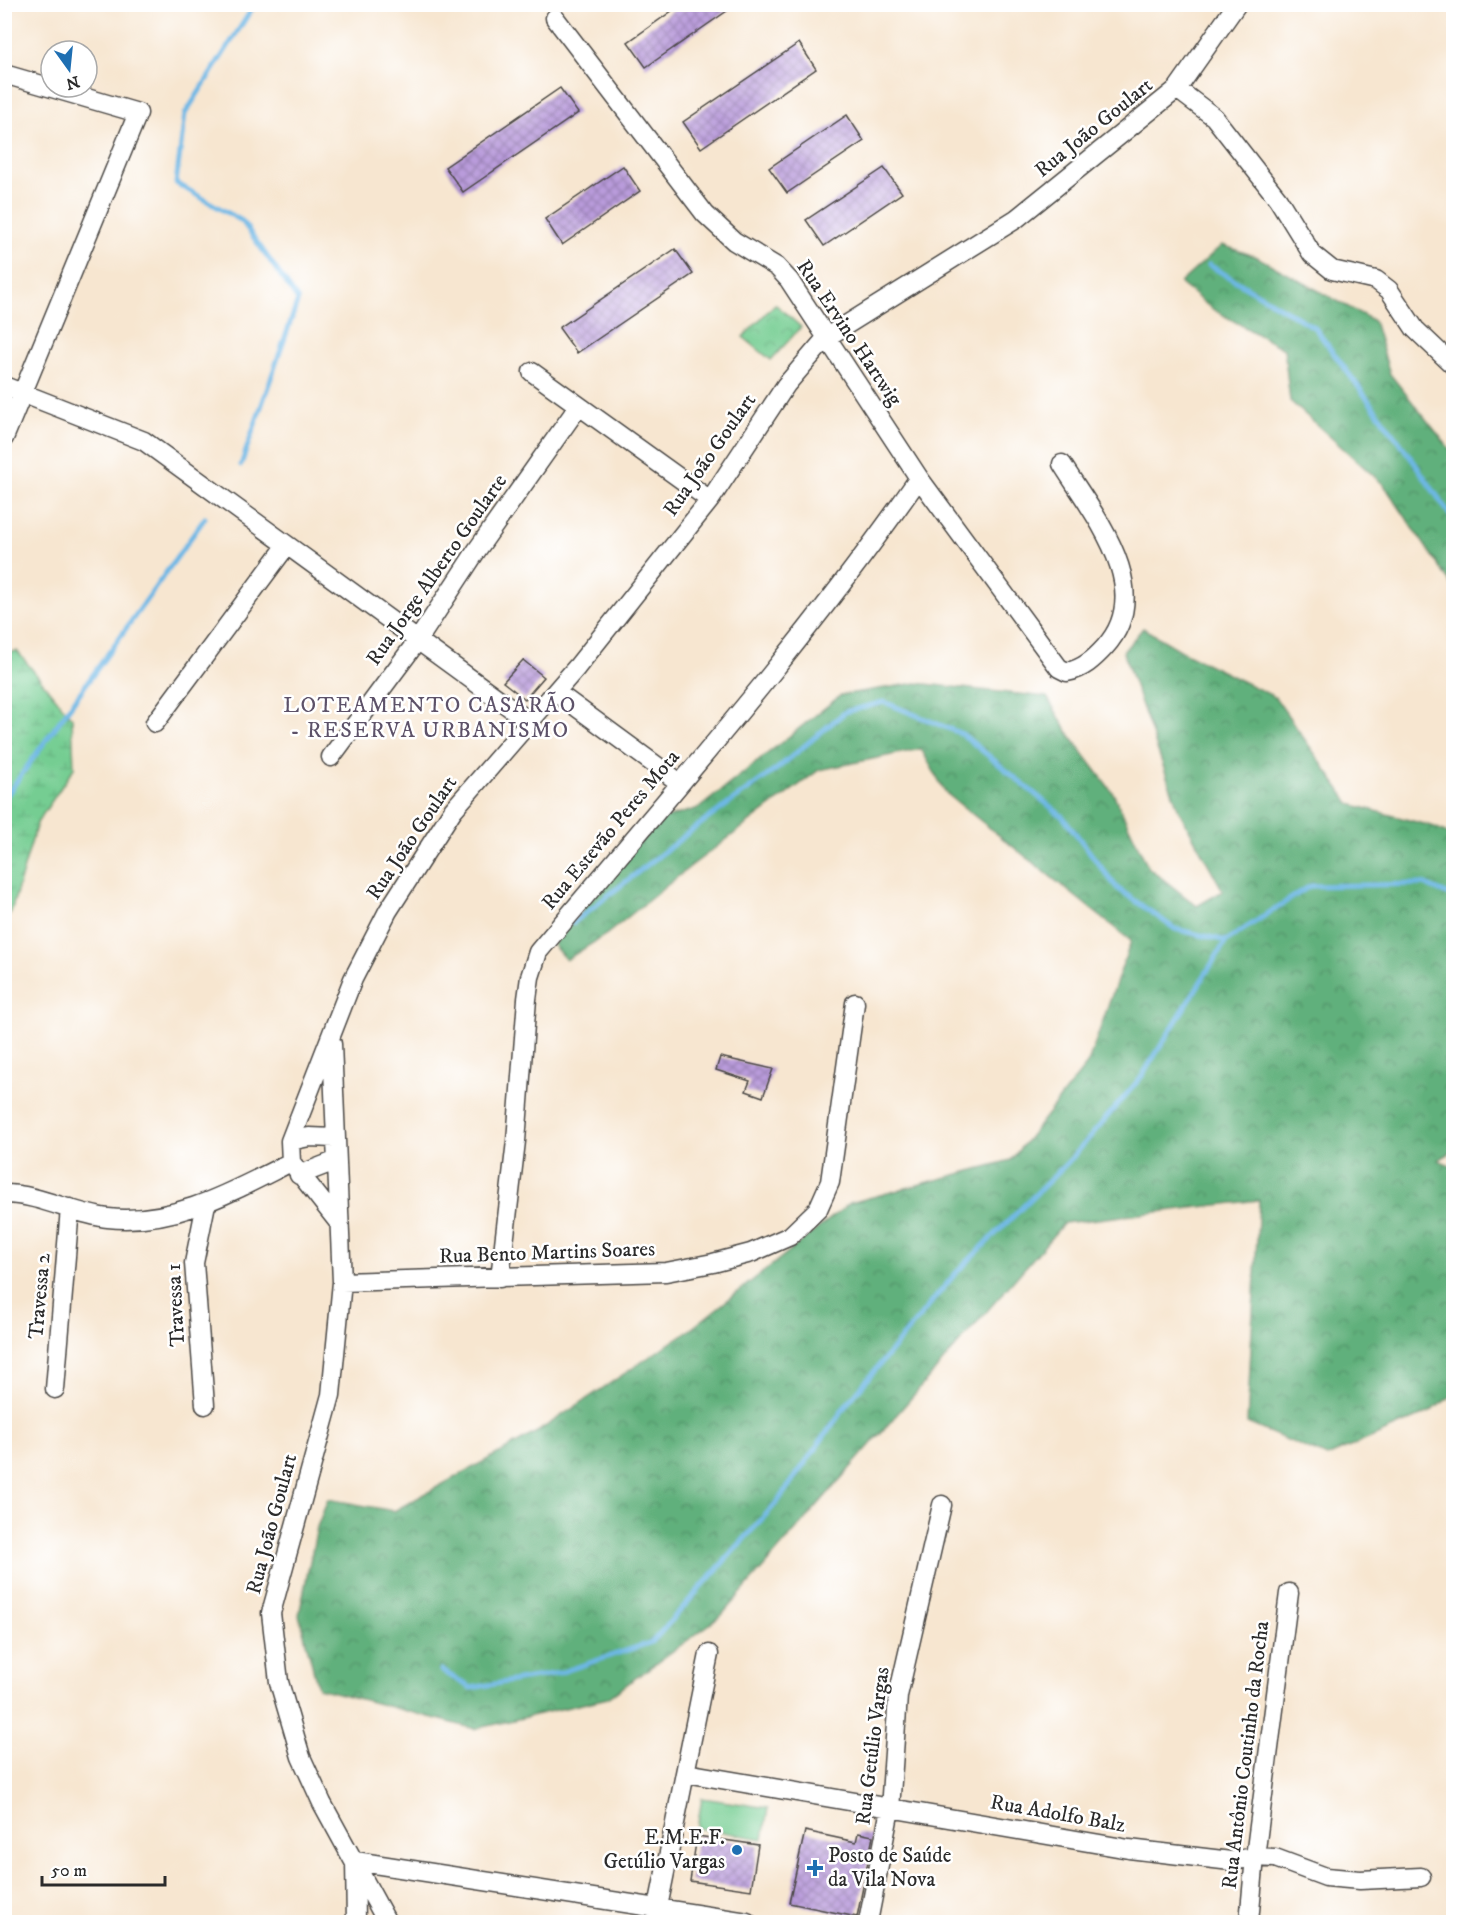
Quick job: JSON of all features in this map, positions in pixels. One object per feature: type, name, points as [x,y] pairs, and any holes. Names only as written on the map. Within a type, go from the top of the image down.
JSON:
[{"type":"street","name":"Rua João Goulart","points":[[295,1168],[290,1141],[353,979],[388,911],[453,810],[556,692],[710,500],[786,385],[827,337],[1016,219],[1177,89],[1237,4]]},
{"type":"street","name":"Rua Ervino Hartwig","points":[[555,18],[705,214],[734,241],[777,267],[789,280],[918,478],[1059,668],[1066,672],[1092,661],[1113,639],[1125,603],[1123,572],[1111,544],[1062,464]]},
{"type":"street","points":[[4,74],[138,113],[4,438]]},
{"type":"street","points":[[1177,89],[1214,117],[1278,199],[1312,254],[1332,270],[1376,280],[1389,290],[1415,329],[1454,366]]},
{"type":"street","points":[[532,372],[710,500]]},
{"type":"street","points":[[4,386],[144,441],[530,722]]},
{"type":"street","name":"Rua Jorge Alberto Goularte","points":[[332,758],[418,640],[477,550],[578,407]]},
{"type":"street","name":"Rua Estevão Peres Mota","points":[[500,1278],[516,1142],[527,999],[530,977],[538,952],[770,678],[867,552],[918,478]]},
{"type":"street","points":[[155,723],[287,545]]},
{"type":"street","points":[[556,692],[680,783]]},
{"type":"street","name":"Rua Bento Martins Soares","points":[[342,1282],[666,1272],[751,1253],[790,1236],[818,1209],[830,1182],[855,1003]]},
{"type":"street","name":"Rua João Goulart","points":[[332,1036],[334,1138],[342,1282],[331,1395],[271,1614],[279,1682],[301,1756],[322,1803],[387,1923]]},
{"type":"street","points":[[290,1141],[309,1137],[334,1138]]},
{"type":"street","points":[[4,1194],[21,1194],[106,1218],[144,1219],[206,1204],[295,1168],[335,1161]]},
{"type":"street","points":[[295,1168],[339,1223]]},
{"type":"street","name":"Travessa 1","points":[[205,1405],[194,1263],[197,1237],[206,1204]]},
{"type":"street","name":"Travessa 2","points":[[55,1389],[70,1208]]},
{"type":"street","name":"Rua Getúlio Vargas","points":[[868,1923],[890,1809],[898,1696],[942,1505]]},
{"type":"street","name":"Rua Antônio Coutinho da Rocha","points":[[1249,1923],[1255,1857],[1289,1593]]},
{"type":"street","points":[[656,1915],[709,1654]]},
{"type":"street","name":"Rua Adolfo Balz","points":[[686,1773],[1129,1849],[1231,1861],[1255,1857],[1275,1858],[1326,1877],[1360,1880],[1421,1877]]},
{"type":"street","points":[[356,1923],[355,1862],[656,1915],[747,1923]]},
{"type":"green space","points":[[1222,245],[1257,257],[1374,321],[1390,374],[1453,453],[1453,587],[1384,485],[1290,401],[1284,349],[1212,309],[1180,283]]},
{"type":"green space","points":[[775,304],[801,327],[771,360],[743,337]]},
{"type":"green space","points":[[1143,628],[1187,654],[1275,697],[1350,804],[1435,827],[1453,836],[1454,1151],[1438,1160],[1453,1166],[1454,1394],[1430,1412],[1327,1457],[1247,1423],[1259,1200],[1064,1223],[721,1616],[608,1698],[475,1729],[318,1688],[299,1615],[317,1527],[328,1499],[394,1511],[537,1432],[691,1329],[850,1203],[1011,1160],[1088,1063],[1131,941],[946,793],[921,749],[819,770],[691,866],[607,934],[566,960],[553,945],[656,821],[699,808],[841,695],[916,683],[1047,697],[1071,737],[1113,793],[1148,867],[1197,906],[1223,891],[1179,811],[1123,652]]},
{"type":"green space","points":[[17,651],[72,718],[74,768],[37,823],[11,912],[5,918],[4,653]]},
{"type":"green space","points":[[702,1798],[768,1808],[763,1839],[697,1828]]},
{"type":"building","points":[[693,4],[737,4],[646,67],[628,42],[679,6],[683,11]]},
{"type":"building","points":[[799,43],[816,69],[701,148],[683,122]]},
{"type":"building","points":[[560,88],[578,113],[463,192],[445,167]]},
{"type":"building","points":[[847,115],[864,141],[787,193],[769,168]]},
{"type":"building","points":[[623,166],[640,191],[562,245],[545,219]]},
{"type":"building","points":[[884,168],[902,193],[824,246],[806,220]]},
{"type":"building","points":[[675,249],[693,274],[577,353],[559,328]]},
{"type":"building","points":[[523,660],[544,677],[525,699],[503,682]]},
{"type":"building","points":[[720,1057],[773,1069],[763,1097],[746,1091],[750,1081],[716,1070]]},
{"type":"building","points":[[805,1831],[856,1842],[858,1833],[873,1836],[857,1917],[789,1903]]},
{"type":"building","points":[[697,1836],[758,1845],[751,1890],[690,1881]]},
{"type":"waterway","points":[[241,465],[298,300],[242,221],[176,183],[185,114],[255,4]]},
{"type":"waterway","points":[[1209,265],[1315,328],[1414,462],[1454,521]]},
{"type":"waterway","points":[[4,799],[205,518]]},
{"type":"waterway","points":[[573,923],[688,833],[778,768],[845,712],[884,702],[962,734],[1063,817],[1117,888],[1175,929],[1226,941],[1310,886],[1423,884],[1454,897]]},
{"type":"waterway","points":[[441,1670],[471,1688],[559,1673],[652,1642],[778,1501],[847,1404],[955,1274],[1072,1158],[1142,1076],[1226,941]]},
{"type":"place","name":"E.M.E.F. Getúlio Vargas","points":[[737,1850]]},
{"type":"place","name":"Posto de Saúde da Vila Nova","points":[[815,1868]]},
{"type":"district","name":"LOTEAMENTO CASARÃO - RESERVA URBANISMO","points":[[430,718]]}]
